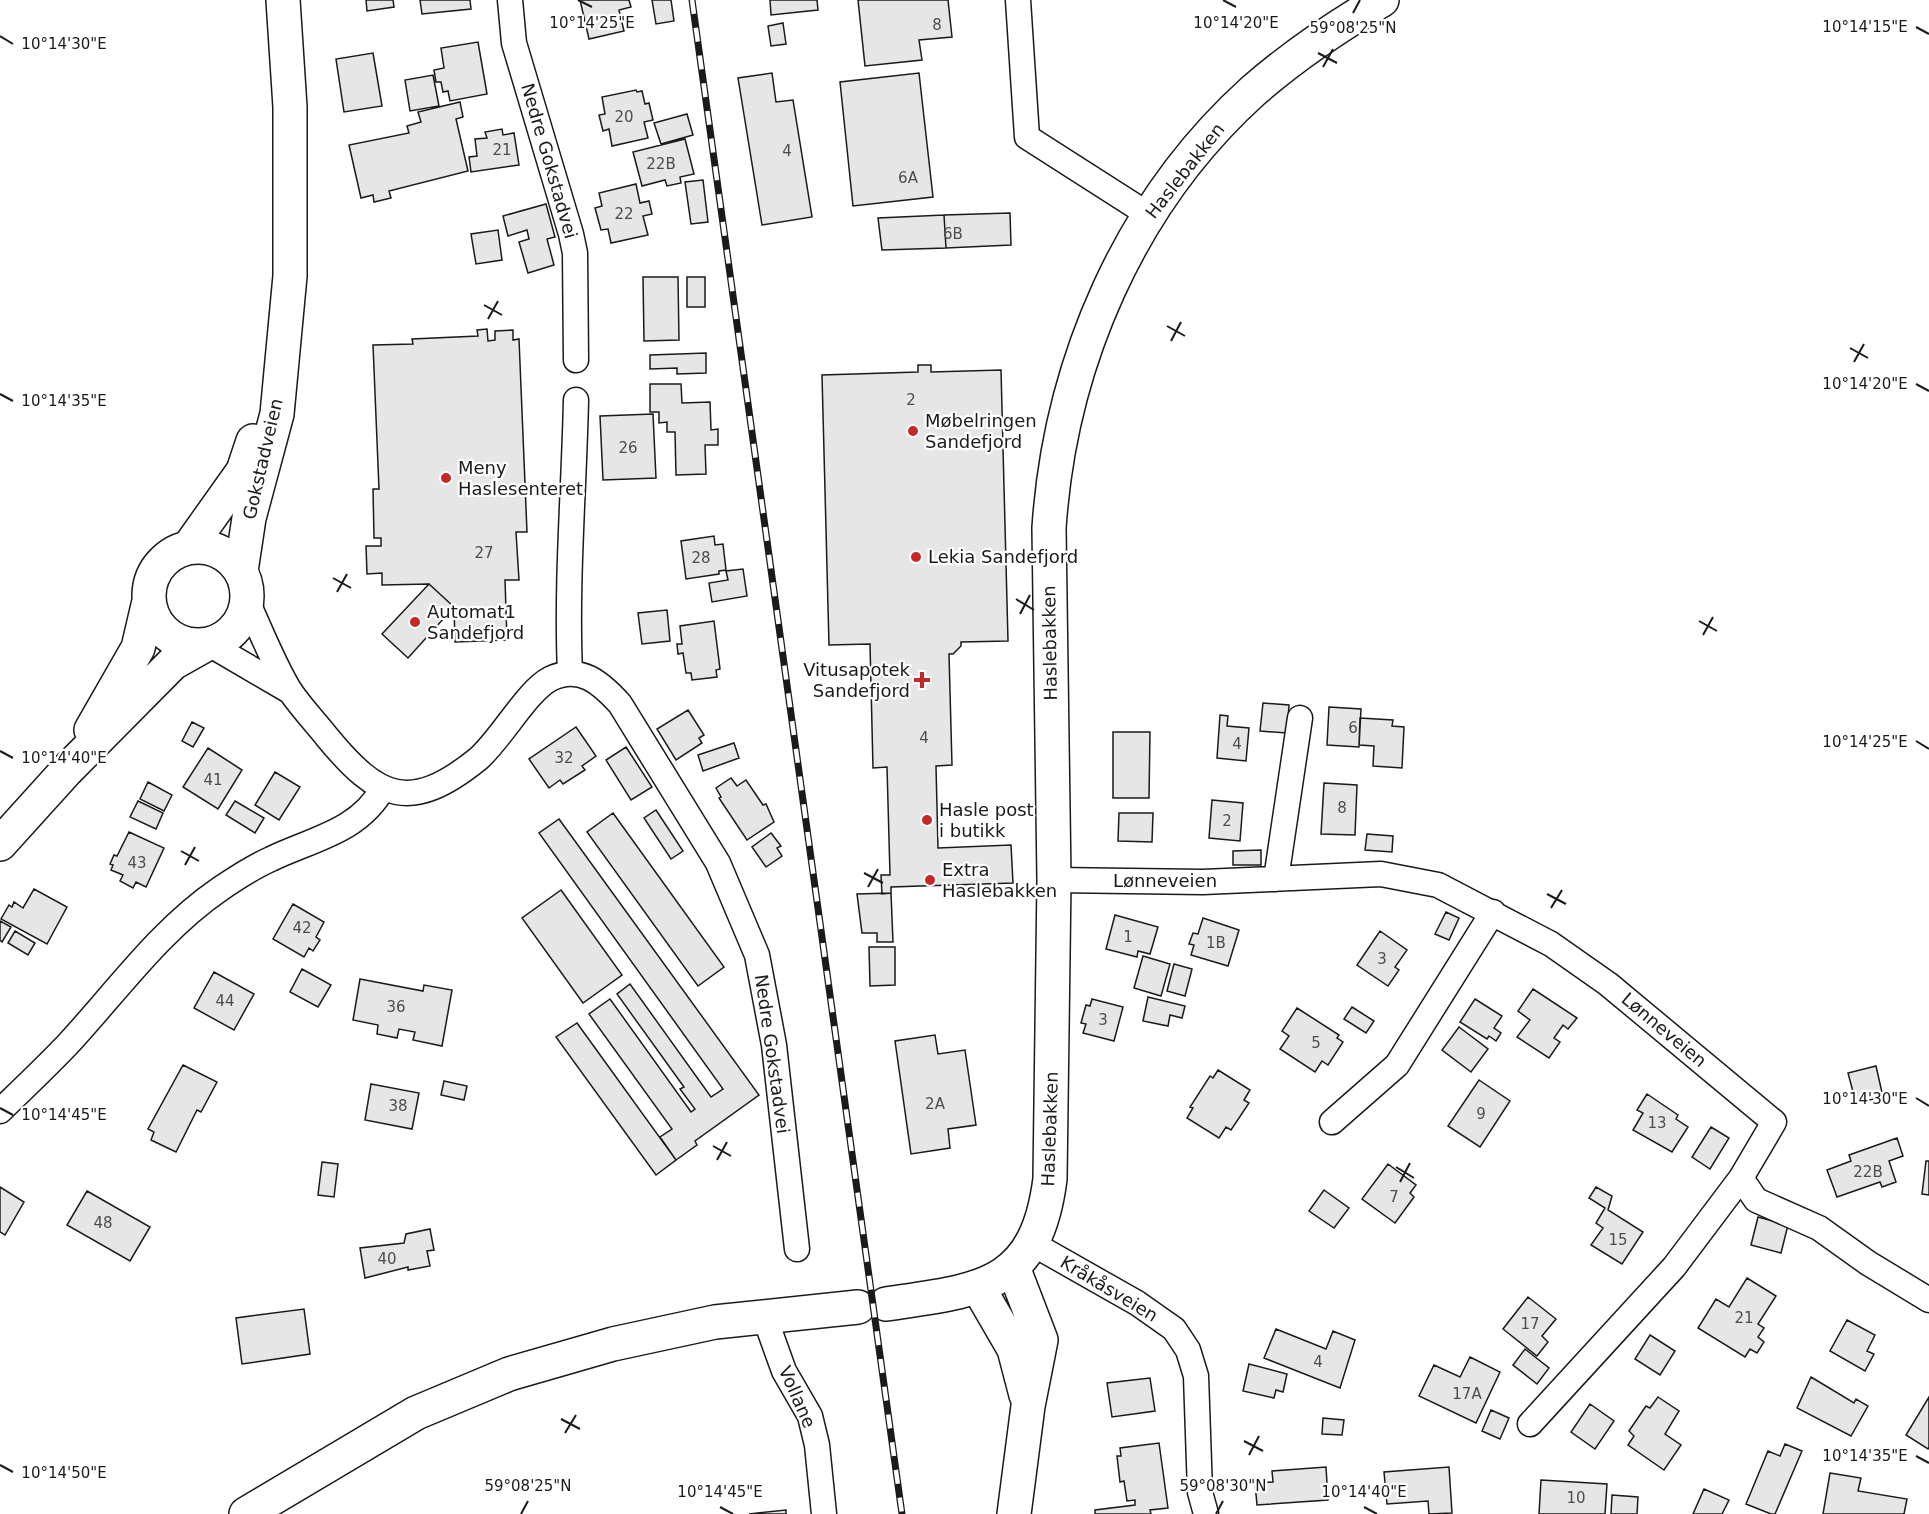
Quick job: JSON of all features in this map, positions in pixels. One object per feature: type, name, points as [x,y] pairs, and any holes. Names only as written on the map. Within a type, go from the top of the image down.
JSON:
[{"type":"main road","name":"Gokstadveien","points":[[244,586],[249,518],[277,414],[290,276],[290,107],[283,0]]},
{"type":"main road","name":"Haslebakken","points":[[1023,1256],[1046,1211],[1050,1179],[1054,880],[1048,600],[1052,482],[1066,410],[1081,357],[1121,262],[1149,215],[1182,169],[1251,93],[1328,32],[1382,0]]},
{"type":"main road","name":"Gokstadveien","points":[[189,547],[243,471],[263,411],[290,276]]},
{"type":"main road","points":[[0,844],[67,770],[173,663],[207,644],[222,640],[235,629],[244,616],[244,586],[231,560],[219,551],[204,547],[189,547],[175,552],[155,572],[149,586],[149,601],[138,648],[67,770]]},
{"type":"main road","points":[[149,601],[160,628],[171,638],[187,644],[207,644]]},
{"type":"main road","points":[[246,1514],[416,1413],[509,1374],[613,1344],[715,1322],[872,1306],[964,1293],[978,1287],[1023,1256],[1041,1340],[1028,1406],[1014,1514]]},
{"type":"main road","points":[[978,1287],[1014,1349],[1028,1406]]},
{"type":"street","name":"Nedre Gokstadvei","points":[[510,0],[514,43],[575,253],[576,360]]},
{"type":"street","points":[[1018,0],[1027,137],[1149,215]]},
{"type":"street","points":[[244,586],[291,692],[354,770],[383,788],[417,792],[452,779],[480,757],[537,688],[551,678],[570,673],[567,605],[573,527],[576,400]]},
{"type":"street","points":[[207,644],[291,692]]},
{"type":"street","name":"Nedre Gokstadvei","points":[[570,673],[587,675],[601,683],[620,704],[718,863],[757,955],[774,1045],[797,1249]]},
{"type":"street","points":[[1276,879],[1300,718]]},
{"type":"street","points":[[0,1111],[68,1044],[145,957],[199,903],[236,878],[272,858],[345,829],[375,802],[383,788]]},
{"type":"street","name":"Lønneveien","points":[[1054,880],[1203,882],[1381,874],[1401,875],[1438,885],[1551,944],[1608,984],[1774,1122],[1741,1178],[1674,1267],[1530,1424]]},
{"type":"street","points":[[1332,1122],[1397,1065],[1493,912]]},
{"type":"street","points":[[1741,1178],[1756,1200],[1819,1228],[1868,1263],[1929,1300]]},
{"type":"street","name":"Kråkåsveien","points":[[1023,1256],[1137,1303],[1174,1329],[1188,1350],[1196,1376],[1200,1492],[1206,1514]]},
{"type":"street","name":"Vollane","points":[[765,1318],[784,1371],[810,1416],[817,1445],[824,1514]]},
{"type":"building","points":[[366,0],[393,0],[394,7],[367,11]]},
{"type":"building","points":[[420,0],[470,0],[471,9],[422,14]]},
{"type":"building","points":[[580,0],[629,0],[631,7],[619,10],[624,31],[589,39]]},
{"type":"building","points":[[652,0],[671,0],[674,21],[656,24]]},
{"type":"building","points":[[770,0],[817,0],[818,10],[771,15]]},
{"type":"building","points":[[858,0],[948,0],[952,37],[919,40],[922,60],[865,66]]},
{"type":"building","points":[[783,23],[786,44],[771,46],[768,26]]},
{"type":"building","points":[[478,42],[487,94],[450,101],[448,91],[443,92],[441,82],[436,82],[434,70],[444,68],[441,48]]},
{"type":"building","points":[[373,53],[382,106],[344,112],[336,59]]},
{"type":"building","points":[[772,73],[776,102],[793,100],[812,217],[762,225],[738,78]]},
{"type":"building","points":[[919,73],[933,197],[853,206],[840,82]]},
{"type":"building","points":[[433,75],[439,106],[410,111],[405,80]]},
{"type":"building","points":[[636,90],[637,92],[642,91],[645,104],[649,103],[653,120],[644,122],[648,138],[612,146],[609,129],[603,131],[599,115],[605,114],[602,97]]},
{"type":"building","points":[[460,102],[463,117],[456,119],[468,171],[389,191],[391,198],[374,202],[373,195],[361,198],[349,145],[409,133],[407,126],[421,122],[418,112]]},
{"type":"building","points":[[687,114],[693,135],[661,144],[654,123]]},
{"type":"building","points":[[502,129],[503,135],[514,133],[519,165],[471,172],[469,157],[477,156],[475,139],[487,138],[485,132]]},
{"type":"building","points":[[685,139],[694,174],[680,177],[681,183],[667,186],[665,180],[642,186],[633,152]]},
{"type":"building","points":[[703,180],[708,222],[691,224],[685,182]]},
{"type":"building","points":[[636,184],[640,203],[649,201],[652,214],[643,216],[648,235],[611,243],[608,229],[601,230],[595,208],[602,206],[599,193]]},
{"type":"building","points":[[546,204],[555,237],[547,239],[554,265],[528,273],[519,242],[529,239],[527,230],[508,236],[503,216]]},
{"type":"building","points":[[1010,213],[1011,245],[946,248],[944,215]]},
{"type":"building","points":[[944,215],[946,248],[882,250],[878,218]]},
{"type":"building","points":[[498,230],[502,260],[476,264],[471,234]]},
{"type":"building","points":[[643,277],[678,277],[679,340],[644,341]]},
{"type":"building","points":[[687,277],[705,277],[705,307],[687,307]]},
{"type":"building","points":[[487,329],[488,341],[495,340],[495,331],[513,330],[513,340],[519,339],[527,532],[516,532],[519,580],[505,580],[507,640],[455,642],[454,607],[429,584],[382,585],[382,573],[367,574],[366,546],[381,546],[381,538],[374,538],[373,489],[379,489],[373,345],[413,344],[412,339],[478,336],[477,330]]},
{"type":"building","points":[[706,353],[706,373],[677,374],[677,368],[650,369],[650,355]]},
{"type":"building","name":"Lekia Sandefjord","points":[[918,365],[931,365],[931,372],[1001,370],[1008,641],[961,642],[961,646],[953,654],[949,654],[952,765],[936,766],[938,848],[1011,845],[1013,883],[891,887],[891,893],[882,894],[881,875],[890,875],[887,767],[873,768],[870,644],[829,645],[822,375],[918,372]]},
{"type":"building","points":[[650,384],[681,384],[682,403],[710,402],[711,430],[718,429],[718,445],[705,445],[706,474],[676,475],[675,432],[667,432],[667,422],[659,423],[659,412],[650,412]]},
{"type":"building","points":[[653,414],[656,478],[603,480],[600,416]]},
{"type":"building","points":[[714,536],[715,545],[723,544],[726,570],[719,571],[719,574],[686,579],[681,541]]},
{"type":"building","points":[[743,569],[747,596],[712,602],[709,583],[728,580],[726,571]]},
{"type":"building","points":[[429,584],[454,607],[408,658],[382,634]]},
{"type":"building","points":[[667,610],[670,641],[642,644],[638,613]]},
{"type":"building","points":[[714,621],[720,669],[716,670],[717,677],[692,680],[691,673],[686,673],[683,653],[678,654],[677,644],[682,644],[680,626]]},
{"type":"building","points":[[1263,703],[1289,705],[1287,733],[1260,731]]},
{"type":"building","points":[[1329,707],[1361,709],[1359,747],[1327,745]]},
{"type":"building","points":[[688,710],[704,735],[699,738],[702,743],[676,760],[657,729]]},
{"type":"building","points":[[1220,715],[1228,716],[1227,726],[1249,728],[1246,761],[1217,758]]},
{"type":"building","points":[[1360,718],[1393,720],[1392,726],[1404,727],[1402,768],[1373,766],[1374,746],[1359,745]]},
{"type":"building","points":[[192,722],[204,728],[193,747],[182,741]]},
{"type":"building","points":[[576,727],[596,756],[582,766],[585,770],[563,784],[560,780],[549,788],[529,759]]},
{"type":"building","points":[[1113,732],[1150,732],[1149,798],[1113,798]]},
{"type":"building","points":[[734,743],[739,758],[703,771],[698,755]]},
{"type":"building","points":[[626,747],[652,787],[631,800],[606,760]]},
{"type":"building","points":[[208,748],[242,770],[218,809],[183,787]]},
{"type":"building","points":[[275,772],[300,787],[279,820],[255,805]]},
{"type":"building","points":[[731,778],[737,786],[746,780],[763,805],[766,804],[774,822],[747,840],[719,798],[721,797],[716,788]]},
{"type":"building","points":[[148,782],[172,795],[164,811],[140,799]]},
{"type":"building","points":[[1324,783],[1357,785],[1355,835],[1321,834]]},
{"type":"building","points":[[1212,800],[1243,803],[1240,841],[1209,838]]},
{"type":"building","points":[[138,801],[163,813],[156,829],[130,817]]},
{"type":"building","points":[[235,801],[264,818],[255,833],[226,815]]},
{"type":"building","points":[[656,810],[683,851],[671,859],[644,818]]},
{"type":"building","points":[[613,813],[724,967],[698,986],[587,832]]},
{"type":"building","points":[[1119,813],[1153,813],[1152,842],[1118,841]]},
{"type":"building","points":[[559,819],[759,1095],[695,1141],[697,1145],[676,1160],[660,1137],[672,1129],[589,1014],[610,999],[691,1112],[695,1109],[680,1089],[684,1087],[617,994],[630,984],[711,1097],[723,1089],[539,833]]},
{"type":"building","points":[[129,832],[164,848],[146,887],[136,882],[133,888],[120,881],[123,875],[111,870],[113,865],[110,864],[114,855],[117,856]]},
{"type":"building","points":[[771,833],[781,846],[777,848],[782,856],[766,867],[752,847]]},
{"type":"building","points":[[1367,834],[1393,836],[1392,852],[1365,850]]},
{"type":"building","points":[[1261,850],[1261,865],[1233,865],[1233,851]]},
{"type":"building","points":[[34,889],[67,907],[47,944],[1,919],[9,905],[12,907],[14,902],[23,908]]},
{"type":"building","points":[[561,890],[622,975],[583,1003],[522,918]]},
{"type":"building","points":[[891,893],[893,942],[877,942],[877,933],[862,933],[857,894]]},
{"type":"building","points":[[293,904],[324,922],[316,937],[320,940],[313,951],[309,948],[304,957],[273,939]]},
{"type":"building","points":[[1446,912],[1459,918],[1449,940],[1435,934]]},
{"type":"building","points":[[1115,915],[1158,927],[1150,954],[1138,951],[1137,957],[1106,949]]},
{"type":"building","points":[[1203,918],[1239,930],[1228,966],[1191,955],[1194,945],[1189,944],[1193,933],[1198,934]]},
{"type":"building","points":[[0,921],[11,927],[2,942],[0,940]]},
{"type":"building","points":[[15,931],[35,943],[28,955],[8,943]]},
{"type":"building","points":[[1380,931],[1407,950],[1395,967],[1399,970],[1388,986],[1357,965]]},
{"type":"building","points":[[869,947],[895,947],[895,985],[870,986]]},
{"type":"building","points":[[1143,956],[1170,964],[1161,996],[1134,988]]},
{"type":"building","points":[[1174,964],[1192,969],[1185,996],[1167,991]]},
{"type":"building","points":[[302,969],[331,985],[318,1007],[290,992]]},
{"type":"building","points":[[214,972],[254,994],[234,1030],[194,1008]]},
{"type":"building","points":[[360,979],[423,991],[424,985],[452,990],[442,1046],[413,1040],[415,1032],[399,1029],[397,1038],[377,1034],[378,1025],[353,1020]]},
{"type":"building","points":[[1533,989],[1577,1018],[1568,1029],[1563,1025],[1554,1038],[1560,1042],[1549,1058],[1517,1037],[1530,1020],[1518,1011]]},
{"type":"building","points":[[1148,997],[1185,1006],[1182,1018],[1170,1015],[1168,1026],[1143,1021]]},
{"type":"building","points":[[1092,999],[1123,1007],[1114,1041],[1083,1033],[1086,1024],[1081,1023],[1086,1005],[1090,1006]]},
{"type":"building","points":[[1475,999],[1502,1016],[1494,1028],[1501,1033],[1496,1041],[1489,1036],[1487,1039],[1460,1022]]},
{"type":"building","points":[[1352,1007],[1374,1021],[1366,1033],[1344,1019]]},
{"type":"building","points":[[1297,1008],[1339,1035],[1337,1038],[1343,1042],[1328,1065],[1322,1061],[1315,1072],[1280,1049],[1289,1036],[1282,1031]]},
{"type":"building","points":[[577,1023],[676,1160],[656,1175],[556,1037]]},
{"type":"building","points":[[1459,1027],[1488,1049],[1471,1072],[1442,1050]]},
{"type":"building","points":[[935,1035],[938,1054],[965,1050],[976,1125],[948,1129],[950,1148],[911,1154],[895,1041]]},
{"type":"building","points":[[183,1065],[217,1082],[201,1112],[197,1110],[176,1152],[151,1140],[154,1132],[148,1129]]},
{"type":"building","points":[[1876,1066],[1883,1097],[1856,1103],[1848,1073]]},
{"type":"building","points":[[1218,1070],[1250,1090],[1244,1100],[1249,1103],[1231,1130],[1226,1127],[1219,1138],[1187,1118],[1193,1108],[1190,1107],[1210,1076],[1213,1078]]},
{"type":"building","points":[[1479,1080],[1510,1101],[1480,1147],[1448,1126]]},
{"type":"building","points":[[444,1081],[467,1086],[464,1100],[441,1095]]},
{"type":"building","points":[[371,1084],[419,1093],[412,1129],[365,1120]]},
{"type":"building","points":[[1647,1094],[1678,1115],[1676,1119],[1688,1127],[1672,1152],[1633,1130],[1643,1113],[1637,1110]]},
{"type":"building","points":[[1711,1127],[1729,1138],[1710,1169],[1692,1157]]},
{"type":"building","points":[[1897,1138],[1903,1156],[1889,1161],[1896,1182],[1882,1187],[1880,1182],[1837,1197],[1827,1170],[1851,1161],[1849,1155]]},
{"type":"building","points":[[1926,1161],[1929,1161],[1929,1195],[1922,1194]]},
{"type":"building","points":[[322,1162],[338,1164],[334,1197],[318,1195]]},
{"type":"building","points":[[1388,1164],[1416,1185],[1410,1193],[1414,1197],[1395,1223],[1362,1199]]},
{"type":"building","points":[[0,1187],[24,1202],[5,1235],[0,1232]]},
{"type":"building","points":[[1596,1187],[1612,1196],[1608,1210],[1643,1232],[1622,1264],[1591,1245],[1603,1228],[1596,1223],[1605,1208],[1589,1198]]},
{"type":"building","points":[[1324,1190],[1349,1208],[1334,1228],[1309,1211]]},
{"type":"building","points":[[87,1191],[150,1227],[130,1261],[67,1225]]},
{"type":"building","points":[[1758,1217],[1788,1225],[1781,1253],[1751,1245]]},
{"type":"building","points":[[430,1229],[434,1250],[427,1251],[430,1266],[408,1270],[408,1267],[365,1278],[360,1248],[404,1243],[406,1234]]},
{"type":"building","points":[[1747,1278],[1776,1296],[1758,1324],[1764,1328],[1758,1337],[1764,1342],[1757,1353],[1750,1349],[1745,1357],[1698,1328],[1716,1299],[1729,1307]]},
{"type":"building","points":[[1528,1297],[1556,1319],[1542,1336],[1548,1342],[1537,1356],[1503,1329]]},
{"type":"building","points":[[304,1309],[310,1354],[242,1364],[236,1318]]},
{"type":"building","points":[[1847,1320],[1875,1335],[1867,1351],[1874,1354],[1865,1371],[1830,1351]]},
{"type":"building","points":[[1276,1329],[1326,1349],[1333,1331],[1355,1340],[1340,1388],[1264,1358]]},
{"type":"building","points":[[1650,1335],[1675,1351],[1660,1375],[1635,1359]]},
{"type":"building","points":[[1525,1349],[1549,1368],[1537,1384],[1513,1365]]},
{"type":"building","points":[[1470,1357],[1500,1372],[1476,1423],[1419,1396],[1434,1365],[1460,1377]]},
{"type":"building","points":[[1249,1364],[1287,1374],[1283,1392],[1276,1390],[1274,1398],[1243,1391]]},
{"type":"building","points":[[1811,1377],[1854,1403],[1856,1399],[1868,1406],[1851,1436],[1797,1408]]},
{"type":"building","points":[[1150,1378],[1155,1411],[1112,1417],[1107,1383]]},
{"type":"building","points":[[1658,1397],[1679,1411],[1665,1434],[1681,1445],[1664,1470],[1628,1445],[1634,1436],[1629,1431],[1646,1406],[1650,1408]]},
{"type":"building","points":[[1929,1397],[1929,1447],[1928,1449],[1906,1435]]},
{"type":"building","points":[[1590,1404],[1614,1421],[1595,1449],[1571,1432]]},
{"type":"building","points":[[1491,1410],[1509,1418],[1500,1439],[1482,1431]]},
{"type":"building","points":[[1323,1418],[1344,1420],[1342,1435],[1322,1434]]},
{"type":"building","points":[[1159,1443],[1168,1508],[1150,1510],[1151,1514],[1095,1514],[1095,1510],[1135,1505],[1135,1500],[1127,1501],[1124,1481],[1120,1482],[1117,1456],[1121,1456],[1120,1448]]},
{"type":"building","points":[[1785,1444],[1802,1451],[1775,1514],[1746,1504],[1768,1451],[1780,1456]]},
{"type":"building","points":[[1326,1467],[1328,1500],[1257,1505],[1255,1483],[1273,1482],[1272,1471]]},
{"type":"building","points":[[1449,1467],[1452,1513],[1429,1514],[1428,1501],[1387,1504],[1384,1472]]},
{"type":"building","points":[[1830,1473],[1861,1478],[1858,1491],[1907,1499],[1904,1514],[1823,1514]]},
{"type":"building","points":[[1541,1480],[1607,1484],[1605,1514],[1539,1514]]},
{"type":"building","points":[[1704,1489],[1729,1500],[1722,1514],[1693,1514]]},
{"type":"building","points":[[1612,1495],[1638,1497],[1637,1514],[1611,1514]]},
{"type":"building","points":[[786,1510],[786,1514],[749,1514]]},
{"type":"railway","points":[[692,0],[902,1514]]},
{"type":"place","name":"Møbelringen Sandefjord","points":[[913,431]]},
{"type":"place","name":"Meny Haslesenteret","points":[[446,478]]},
{"type":"place","name":"Lekia Sandefjord","points":[[916,557]]},
{"type":"place","name":"Automat1 Sandefjord","points":[[415,622]]},
{"type":"place","name":"Vitusapotek Sandefjord","points":[[922,680]]},
{"type":"place","name":"Hasle post i butikk","points":[[927,820]]},
{"type":"place","name":"Extra Haslebakken","points":[[930,880]]}]
